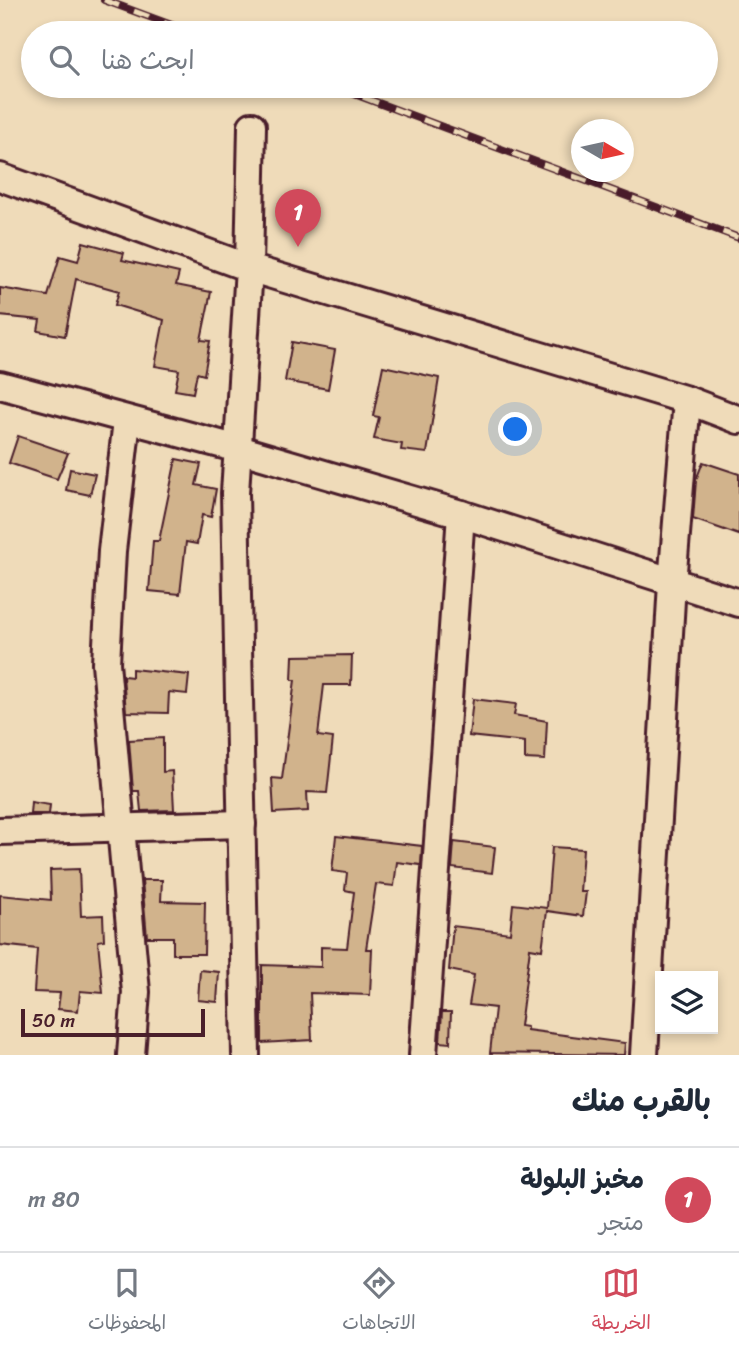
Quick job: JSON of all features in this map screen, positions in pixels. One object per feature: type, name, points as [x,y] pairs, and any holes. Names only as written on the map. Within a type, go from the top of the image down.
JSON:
[{"type":"street","points":[[246,1055],[235,448],[249,268],[252,126]]},
{"type":"street","points":[[0,177],[249,268],[687,400],[739,420]]},
{"type":"street","points":[[0,385],[235,448],[461,514],[739,603]]},
{"type":"street","points":[[643,1055],[672,583],[687,400]]},
{"type":"street","points":[[127,420],[112,551],[106,663],[136,992],[131,1055]]},
{"type":"street","points":[[423,1055],[461,514]]},
{"type":"street","points":[[0,831],[242,824]]},
{"type":"building","points":[[83,242],[124,253],[122,260],[179,273],[176,285],[211,292],[201,340],[210,341],[204,375],[197,373],[193,393],[175,390],[179,370],[155,366],[164,320],[115,305],[119,291],[76,279],[65,336],[38,331],[40,320],[0,316],[0,288],[48,296],[60,256],[78,261]]},
{"type":"building","points":[[292,342],[335,350],[328,389],[285,381]]},
{"type":"building","points":[[383,366],[439,378],[427,453],[401,450],[402,444],[374,439],[379,417],[373,416]]},
{"type":"building","points":[[18,436],[68,453],[57,479],[9,463]]},
{"type":"building","points":[[176,459],[201,464],[196,485],[216,489],[211,517],[202,515],[197,544],[186,542],[180,594],[149,591],[153,541],[159,541]]},
{"type":"building","points":[[703,462],[739,474],[739,535],[693,519],[696,480]]},
{"type":"building","points":[[70,469],[95,474],[90,495],[66,490]]},
{"type":"building","points":[[352,655],[351,685],[324,685],[318,736],[333,738],[327,793],[307,792],[308,811],[274,813],[272,778],[282,779],[295,680],[292,680],[293,656]]},
{"type":"building","points":[[132,669],[189,675],[187,694],[169,692],[168,713],[126,712],[123,676],[132,677]]},
{"type":"building","points":[[473,699],[516,704],[514,715],[547,721],[545,760],[525,759],[525,742],[469,736]]},
{"type":"building","points":[[163,738],[163,772],[172,771],[174,810],[141,811],[139,791],[133,791],[129,740]]},
{"type":"building","points":[[31,802],[50,805],[49,814],[30,814]]},
{"type":"building","points":[[336,836],[422,846],[421,865],[397,862],[394,886],[376,884],[366,949],[372,949],[370,995],[310,993],[312,1040],[262,1043],[262,965],[321,967],[321,947],[347,948],[354,892],[345,890],[347,873],[332,871]]},
{"type":"building","points":[[454,842],[495,847],[492,873],[452,868]]},
{"type":"building","points":[[552,847],[583,849],[580,892],[586,892],[583,916],[547,911],[542,950],[530,948],[520,1026],[527,1027],[527,1030],[625,1043],[624,1055],[490,1053],[495,1008],[469,1005],[474,975],[449,970],[453,926],[510,933],[513,904],[547,908]]},
{"type":"building","points":[[79,869],[81,916],[103,915],[104,940],[98,941],[103,993],[80,991],[78,1011],[58,1009],[60,993],[34,992],[37,949],[0,945],[0,895],[51,900],[50,870]]},
{"type":"building","points":[[142,880],[162,880],[161,901],[205,902],[204,954],[173,954],[173,937],[147,937]]},
{"type":"building","points":[[200,970],[219,972],[217,1002],[198,1000]]},
{"type":"building","points":[[442,1012],[451,1012],[450,1043],[440,1042]]},
{"type":"railway","points":[[104,0],[161,21]]},
{"type":"railway","points":[[365,98],[739,238]]},
{"type":"place","name":"مخبز البلولة","points":[[298,247]]}]
